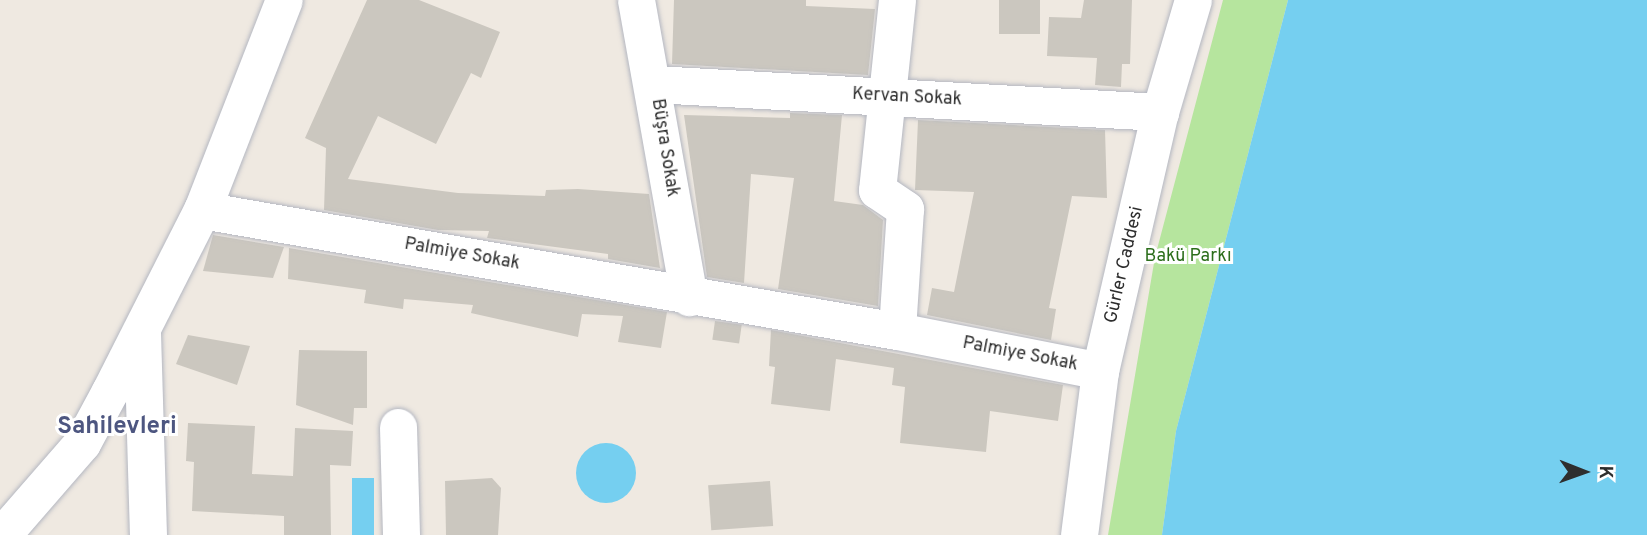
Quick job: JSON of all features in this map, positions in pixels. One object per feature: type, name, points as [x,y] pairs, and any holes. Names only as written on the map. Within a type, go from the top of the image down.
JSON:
[{"type":"street","points":[[2,535],[82,443],[202,211],[284,0]]},
{"type":"street","name":"Büşra Sokak","points":[[636,0],[654,84],[689,297]]},
{"type":"street","points":[[897,0],[884,96],[877,190],[905,209],[897,331]]},
{"type":"street","name":"Gürler Caddesi","points":[[1079,535],[1100,371],[1160,113],[1193,0]]},
{"type":"street","name":"Kervan Sokak","points":[[654,84],[1160,113]]},
{"type":"street","name":"Palmiye Sokak","points":[[202,211],[897,331],[1100,371]]},
{"type":"street","points":[[142,327],[148,535]]},
{"type":"street","points":[[398,427],[401,535]]},
{"type":"green space","name":"Bakü Parkı","points":[[1223,0],[1288,0],[1176,431],[1162,535],[1108,535],[1155,257]]},
{"type":"water","points":[[1288,0],[1647,0],[1647,535],[1162,535],[1176,431]]},
{"type":"water","points":[[606,443],[623,448],[631,456],[636,473],[631,490],[623,498],[606,503],[589,498],[581,490],[576,473],[581,456],[589,448]]},
{"type":"water","points":[[352,478],[374,478],[374,535],[352,535]]},
{"type":"building","points":[[367,0],[419,0],[500,32],[481,78],[471,73],[436,144],[378,116],[348,179],[458,193],[545,196],[546,190],[578,189],[649,194],[660,268],[608,259],[608,254],[487,238],[489,231],[438,230],[324,210],[326,148],[305,138]]},
{"type":"building","points":[[674,0],[806,0],[806,6],[875,9],[868,75],[672,64]]},
{"type":"building","points":[[999,0],[1040,0],[1040,34],[999,34]]},
{"type":"building","points":[[1084,0],[1132,0],[1130,64],[1122,64],[1121,87],[1095,85],[1097,58],[1047,56],[1049,17],[1081,18]]},
{"type":"building","points":[[790,113],[842,115],[834,201],[863,205],[883,220],[878,306],[778,289],[794,178],[751,174],[744,283],[707,277],[684,115],[790,118]]},
{"type":"building","points":[[918,120],[1105,130],[1107,198],[1072,196],[1049,308],[1056,309],[1051,340],[927,315],[932,288],[954,292],[974,192],[915,190]]},
{"type":"building","points":[[213,235],[284,247],[273,278],[203,271]]},
{"type":"building","points":[[289,248],[667,312],[661,348],[618,342],[623,316],[582,314],[578,337],[471,313],[473,305],[404,299],[403,309],[364,303],[366,290],[288,279]]},
{"type":"building","points":[[715,321],[742,325],[739,344],[712,340]]},
{"type":"building","points":[[771,330],[1063,385],[1058,421],[990,411],[986,452],[900,443],[905,387],[892,385],[894,368],[836,359],[830,411],[771,404],[775,367],[769,366]]},
{"type":"building","points":[[188,335],[250,346],[237,385],[176,364]]},
{"type":"building","points":[[299,350],[367,351],[367,408],[354,408],[353,425],[296,405]]},
{"type":"building","points":[[188,423],[255,426],[252,474],[293,476],[295,428],[353,431],[351,466],[330,465],[331,535],[284,535],[284,516],[192,511],[194,462],[186,461]]},
{"type":"building","points":[[492,478],[501,488],[498,535],[446,535],[445,481]]},
{"type":"building","points":[[770,481],[773,526],[711,530],[708,485]]},
{"type":"district","name":"Sahilevleri","points":[[117,428]]}]
